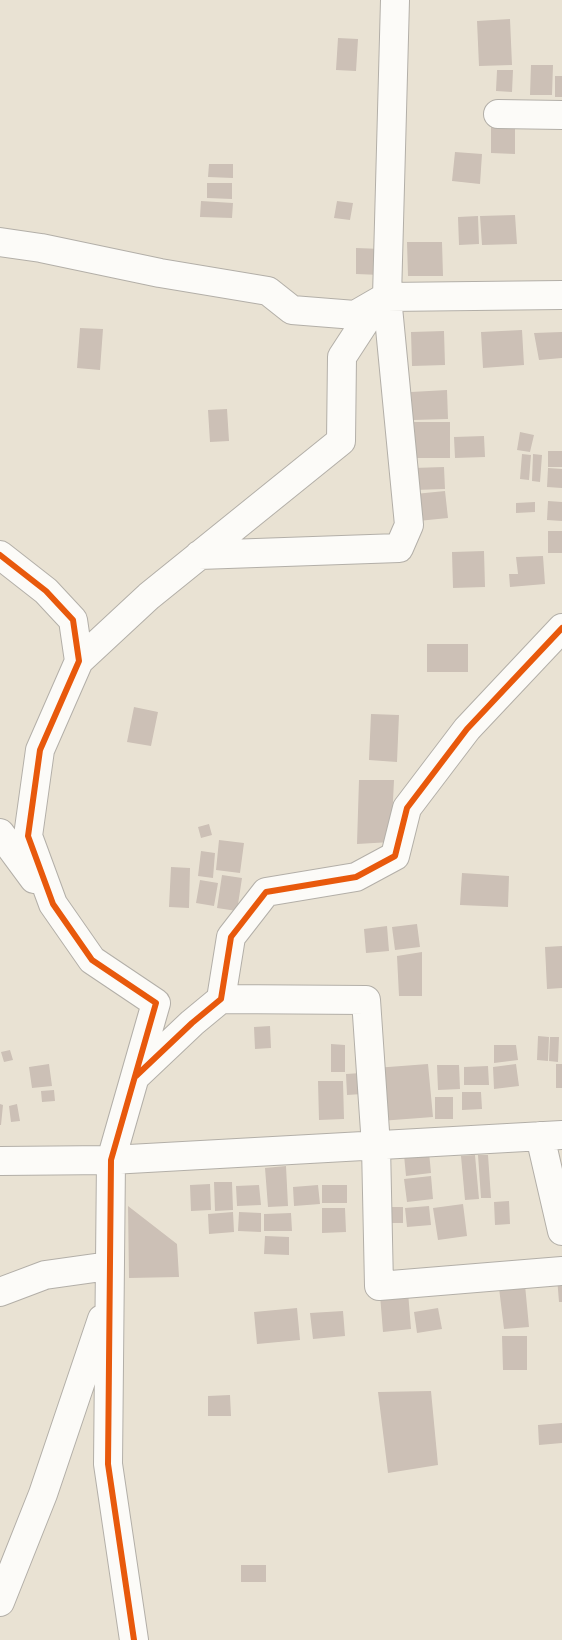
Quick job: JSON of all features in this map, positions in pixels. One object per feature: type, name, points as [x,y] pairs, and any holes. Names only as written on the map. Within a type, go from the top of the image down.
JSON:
[{"type":"street","points":[[199,555],[399,548],[409,525],[387,296],[395,0]]},
{"type":"street","points":[[498,114],[562,115]]},
{"type":"street","points":[[0,242],[41,248],[160,273],[268,291],[292,310],[355,315],[387,296],[562,295]]},
{"type":"street","points":[[53,904],[28,836],[40,750],[79,661],[149,596],[341,441],[342,357],[372,311],[387,296]]},
{"type":"street","points":[[0,554],[46,592],[73,620],[79,661]]},
{"type":"street","points":[[221,999],[231,937],[266,892],[356,877],[394,856],[407,808],[467,729],[562,628]]},
{"type":"street","points":[[0,833],[92,960],[156,1003],[111,1160],[108,1464],[134,1640]]},
{"type":"street","points":[[136,1076],[192,1023],[221,999],[366,1000],[376,1146],[379,1286],[562,1271]]},
{"type":"street","points":[[0,1161],[111,1160],[551,1136],[562,1231]]},
{"type":"street","points":[[0,1292],[45,1275],[110,1266]]},
{"type":"street","points":[[0,1602],[43,1494],[110,1296]]},
{"type":"building","points":[[510,19],[512,65],[479,66],[477,21]]},
{"type":"building","points":[[338,38],[358,39],[356,71],[336,70]]},
{"type":"building","points":[[531,65],[553,65],[552,95],[530,95]]},
{"type":"building","points":[[497,70],[513,70],[512,92],[496,91]]},
{"type":"building","points":[[555,76],[562,76],[562,97],[555,97]]},
{"type":"building","points":[[491,121],[515,121],[515,154],[491,153]]},
{"type":"building","points":[[455,152],[482,154],[480,184],[452,181]]},
{"type":"building","points":[[209,164],[233,164],[233,178],[208,177]]},
{"type":"building","points":[[207,183],[232,183],[232,199],[207,198]]},
{"type":"building","points":[[201,201],[233,203],[232,218],[200,217]]},
{"type":"building","points":[[337,201],[353,203],[350,220],[334,218]]},
{"type":"building","points":[[515,215],[517,244],[482,245],[480,216]]},
{"type":"building","points":[[478,216],[479,244],[459,245],[458,217]]},
{"type":"building","points":[[407,242],[442,242],[443,276],[408,276]]},
{"type":"building","points":[[356,248],[382,249],[381,275],[356,274]]},
{"type":"building","points":[[80,328],[103,329],[100,370],[77,368]]},
{"type":"building","points":[[522,330],[524,365],[483,368],[481,332]]},
{"type":"building","points":[[444,331],[445,365],[412,366],[411,332]]},
{"type":"building","points":[[562,332],[562,358],[539,360],[534,333]]},
{"type":"building","points":[[447,390],[448,419],[413,420],[411,392]]},
{"type":"building","points":[[227,409],[229,441],[210,442],[208,410]]},
{"type":"building","points":[[414,422],[450,422],[450,458],[415,458]]},
{"type":"building","points":[[520,432],[534,435],[530,452],[517,450]]},
{"type":"building","points":[[484,436],[485,457],[455,458],[454,437]]},
{"type":"building","points":[[548,451],[562,451],[562,467],[548,467]]},
{"type":"building","points":[[522,454],[531,455],[529,480],[520,479]]},
{"type":"building","points":[[533,454],[542,455],[540,482],[532,481]]},
{"type":"building","points":[[444,467],[445,489],[414,490],[413,468]]},
{"type":"building","points":[[548,468],[562,469],[562,488],[547,487]]},
{"type":"building","points":[[445,491],[448,518],[418,521],[415,494]]},
{"type":"building","points":[[548,501],[562,502],[562,521],[547,520]]},
{"type":"building","points":[[535,502],[535,512],[516,513],[516,503]]},
{"type":"building","points":[[548,531],[562,531],[562,553],[548,553]]},
{"type":"building","points":[[484,551],[485,587],[453,588],[452,552]]},
{"type":"building","points":[[543,556],[545,584],[510,587],[509,574],[518,574],[516,557]]},
{"type":"building","points":[[427,644],[468,644],[468,672],[427,672]]},
{"type":"building","points":[[134,707],[158,712],[151,746],[127,742]]},
{"type":"building","points":[[371,714],[399,715],[397,762],[369,760]]},
{"type":"building","points":[[359,780],[394,780],[391,842],[357,844]]},
{"type":"building","points":[[209,824],[212,835],[201,838],[198,827]]},
{"type":"building","points":[[219,840],[244,843],[240,873],[216,870]]},
{"type":"building","points":[[201,851],[215,853],[213,878],[198,876]]},
{"type":"building","points":[[171,867],[190,868],[189,908],[169,907]]},
{"type":"building","points":[[462,873],[509,876],[508,907],[460,905]]},
{"type":"building","points":[[222,875],[242,878],[237,911],[217,908]]},
{"type":"building","points":[[200,880],[218,883],[214,906],[196,903]]},
{"type":"building","points":[[417,924],[420,947],[395,950],[392,927]]},
{"type":"building","points":[[387,926],[389,951],[366,953],[364,929]]},
{"type":"building","points":[[562,946],[562,988],[547,989],[545,947]]},
{"type":"building","points":[[422,952],[422,996],[399,996],[397,956]]},
{"type":"building","points":[[270,1026],[271,1048],[255,1049],[254,1027]]},
{"type":"building","points":[[538,1036],[549,1037],[548,1061],[537,1060]]},
{"type":"building","points":[[550,1037],[559,1037],[558,1062],[549,1061]]},
{"type":"building","points":[[331,1044],[345,1045],[345,1072],[331,1072]]},
{"type":"building","points":[[494,1045],[516,1045],[518,1060],[494,1063]]},
{"type":"building","points":[[10,1050],[13,1060],[4,1062],[1,1052]]},
{"type":"building","points":[[49,1064],[52,1086],[32,1088],[29,1067]]},
{"type":"building","points":[[428,1064],[433,1117],[380,1121],[375,1068]]},
{"type":"building","points":[[516,1064],[519,1086],[494,1089],[493,1067]]},
{"type":"building","points":[[556,1064],[562,1064],[562,1088],[556,1088]]},
{"type":"building","points":[[437,1065],[459,1065],[460,1089],[438,1090]]},
{"type":"building","points":[[488,1066],[489,1085],[464,1085],[464,1067]]},
{"type":"building","points":[[361,1073],[362,1094],[347,1095],[346,1074]]},
{"type":"building","points":[[318,1081],[343,1081],[344,1119],[319,1120]]},
{"type":"building","points":[[54,1090],[55,1101],[42,1102],[41,1091]]},
{"type":"building","points":[[462,1092],[481,1092],[482,1109],[462,1110]]},
{"type":"building","points":[[435,1097],[453,1097],[453,1119],[435,1119]]},
{"type":"building","points":[[0,1104],[3,1105],[1,1125],[0,1125]]},
{"type":"building","points":[[17,1104],[20,1121],[11,1122],[9,1106]]},
{"type":"building","points":[[429,1152],[431,1173],[406,1176],[404,1155]]},
{"type":"building","points":[[475,1155],[479,1199],[465,1200],[461,1156]]},
{"type":"building","points":[[478,1155],[488,1155],[491,1198],[481,1198]]},
{"type":"building","points":[[286,1166],[288,1206],[268,1207],[265,1168]]},
{"type":"building","points":[[431,1176],[433,1199],[407,1202],[404,1179]]},
{"type":"building","points":[[214,1182],[232,1182],[233,1210],[215,1211]]},
{"type":"building","points":[[210,1184],[211,1210],[191,1211],[190,1185]]},
{"type":"building","points":[[259,1185],[261,1205],[237,1206],[236,1186]]},
{"type":"building","points":[[318,1185],[320,1204],[294,1206],[293,1187]]},
{"type":"building","points":[[322,1185],[347,1185],[347,1203],[322,1203]]},
{"type":"building","points":[[509,1201],[510,1224],[495,1225],[494,1202]]},
{"type":"building","points":[[463,1204],[467,1236],[438,1240],[433,1208]]},
{"type":"building","points":[[128,1206],[177,1244],[179,1277],[129,1278]]},
{"type":"building","points":[[429,1206],[431,1225],[407,1227],[405,1208]]},
{"type":"building","points":[[384,1207],[403,1207],[403,1223],[385,1223]]},
{"type":"building","points":[[322,1208],[345,1208],[346,1232],[322,1233]]},
{"type":"building","points":[[233,1212],[234,1232],[209,1234],[208,1214]]},
{"type":"building","points":[[239,1212],[261,1213],[261,1232],[238,1231]]},
{"type":"building","points":[[291,1213],[292,1231],[264,1231],[264,1214]]},
{"type":"building","points":[[265,1236],[289,1237],[289,1255],[264,1254]]},
{"type":"building","points":[[557,1277],[562,1277],[562,1302],[559,1302]]},
{"type":"building","points":[[525,1285],[529,1327],[504,1329],[499,1288]]},
{"type":"building","points":[[408,1292],[411,1329],[383,1332],[380,1295]]},
{"type":"building","points":[[297,1308],[300,1340],[257,1344],[254,1312]]},
{"type":"building","points":[[438,1308],[442,1329],[417,1333],[414,1312]]},
{"type":"building","points":[[343,1311],[345,1336],[313,1339],[310,1313]]},
{"type":"building","points":[[502,1336],[527,1336],[527,1370],[503,1370]]},
{"type":"building","points":[[431,1391],[438,1465],[388,1473],[378,1392]]},
{"type":"building","points":[[230,1395],[231,1416],[208,1416],[208,1396]]},
{"type":"building","points":[[562,1423],[562,1443],[539,1445],[538,1425]]},
{"type":"building","points":[[241,1565],[266,1565],[266,1582],[241,1582]]},
{"type":"cycle path","points":[[0,555],[46,591],[73,620],[79,661],[40,750],[28,836],[53,904],[92,960],[156,1003],[111,1160],[108,1464],[134,1640]]},
{"type":"cycle path","points":[[136,1076],[192,1023],[221,999],[231,937],[266,892],[356,877],[395,856],[407,808],[467,729],[562,628]]}]
